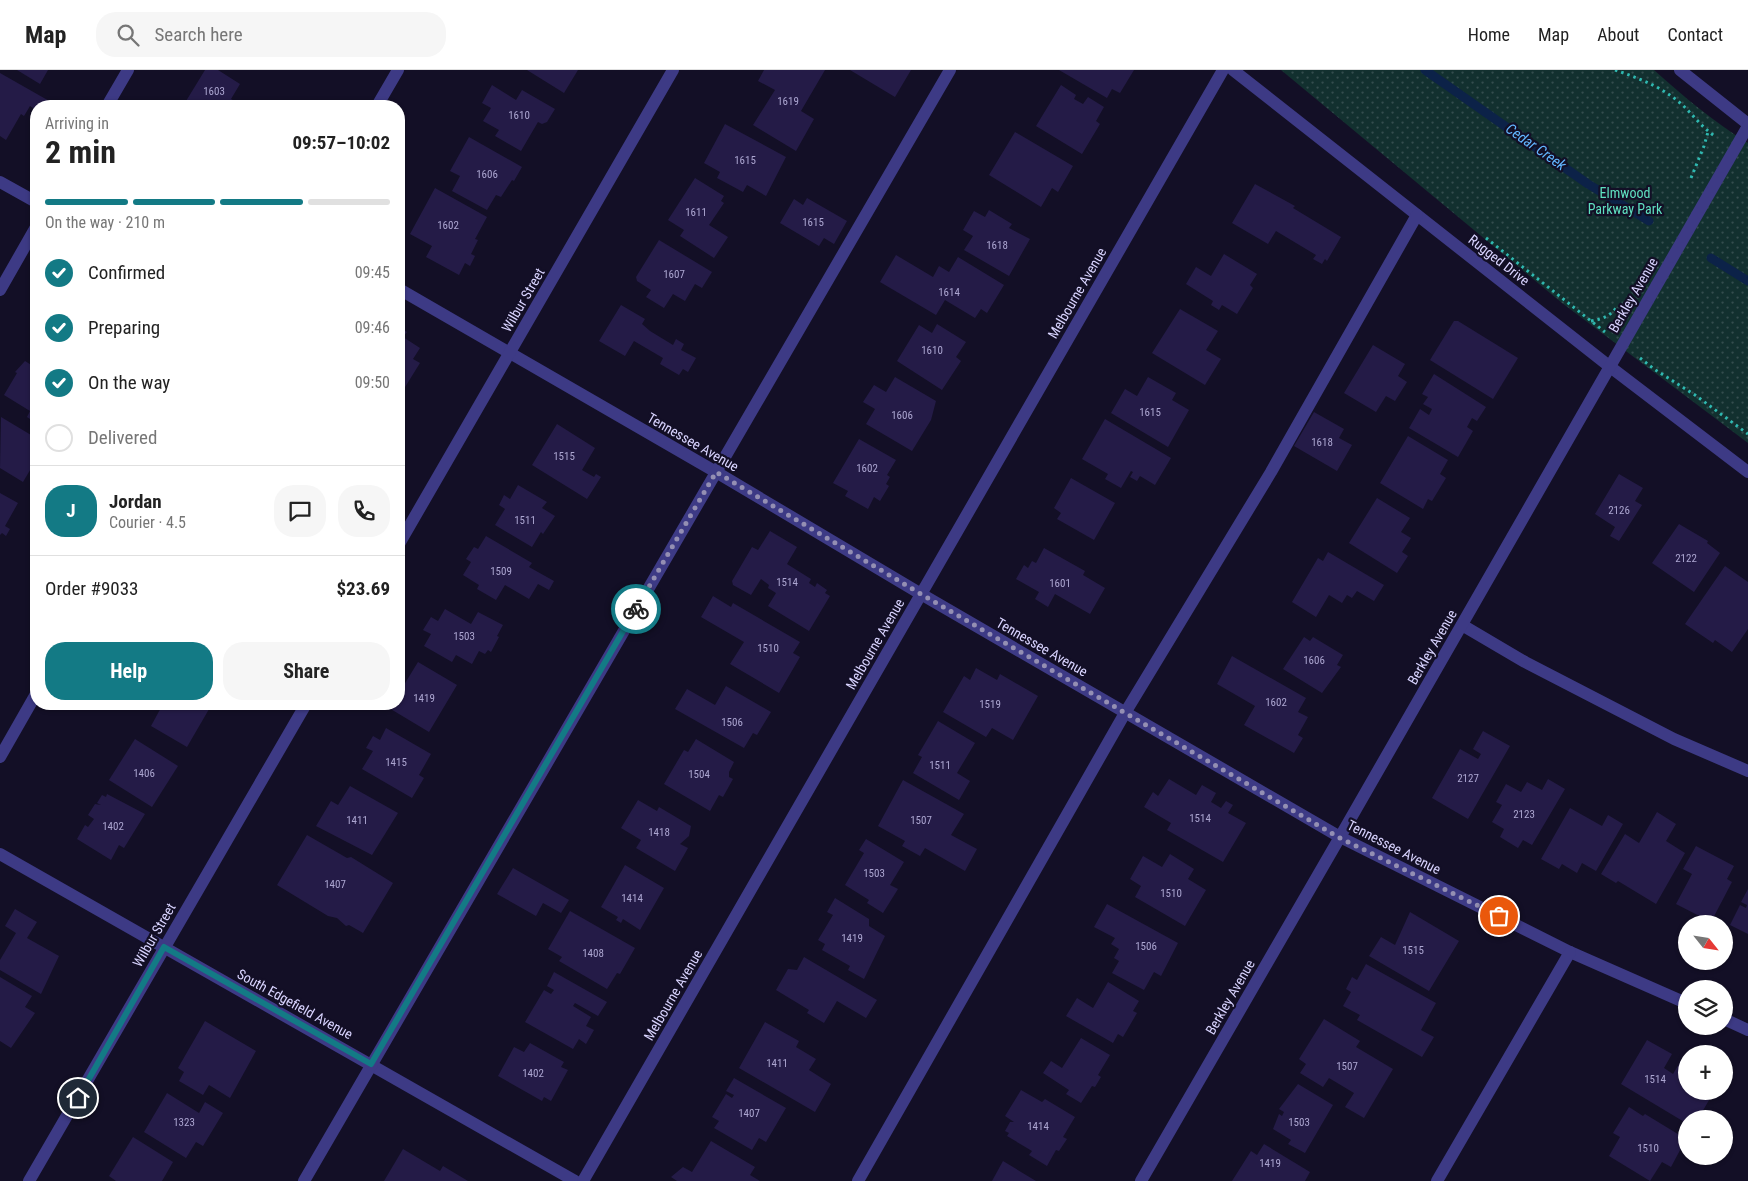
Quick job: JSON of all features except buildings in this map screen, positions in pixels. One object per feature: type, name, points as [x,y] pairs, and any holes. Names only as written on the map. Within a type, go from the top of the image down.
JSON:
[{"type":"street","points":[[110,100],[128,70]]},
{"type":"street","points":[[380,100],[398,70]]},
{"type":"street","name":"Wilbur Street","points":[[405,534],[673,70]]},
{"type":"street","points":[[304,1181],[950,70]]},
{"type":"street","name":"Melbourne Avenue","points":[[583,1181],[1223,70]]},
{"type":"street","name":"Rugged Drive","points":[[1233,70],[1609,366],[1748,472]]},
{"type":"street","points":[[1680,70],[1748,125]]},
{"type":"street","name":"Berkley Avenue","points":[[1141,1181],[1340,838],[1748,125]]},
{"type":"street","points":[[0,182],[30,199]]},
{"type":"street","points":[[858,1181],[1125,713],[1271,472],[1417,216]]},
{"type":"street","points":[[0,290],[30,238]]},
{"type":"street","name":"Tennessee Avenue","points":[[405,292],[716,472],[921,594],[1340,838],[1570,952],[1678,999]]},
{"type":"street","points":[[1462,625],[1525,662],[1650,727],[1748,771]]},
{"type":"street","points":[[0,757],[30,704]]},
{"type":"street","name":"Wilbur Street","points":[[29,1181],[302,710]]},
{"type":"street","name":"South Edgefield Avenue","points":[[0,854],[575,1181]]},
{"type":"street","points":[[1437,1181],[1570,952]]},
{"type":"street","points":[[1733,1023],[1748,1030]]},
{"type":"path","points":[[1615,70],[1661,89],[1697,118],[1708,132],[1720,140]]},
{"type":"path","points":[[1689,183],[1708,132]]},
{"type":"path","points":[[1591,321],[1602,320],[1611,314],[1619,304]]},
{"type":"path","points":[[1641,359],[1695,395],[1748,434]]},
{"type":"green space","name":"Elmwood Parkway Park","points":[[1281,70],[1654,70],[1723,127],[1748,143],[1748,443],[1562,303]]},
{"type":"waterway","name":"Cedar Creek","points":[[1425,70],[1588,184],[1649,221]]},
{"type":"waterway","name":"Cedar Creek","points":[[1711,258],[1748,281]]},
{"type":"way so far","points":[[636,609],[716,472],[921,594],[1340,838],[1499,916]]},
{"type":"route","points":[[78,1098],[164,947],[371,1064],[636,609]]}]
